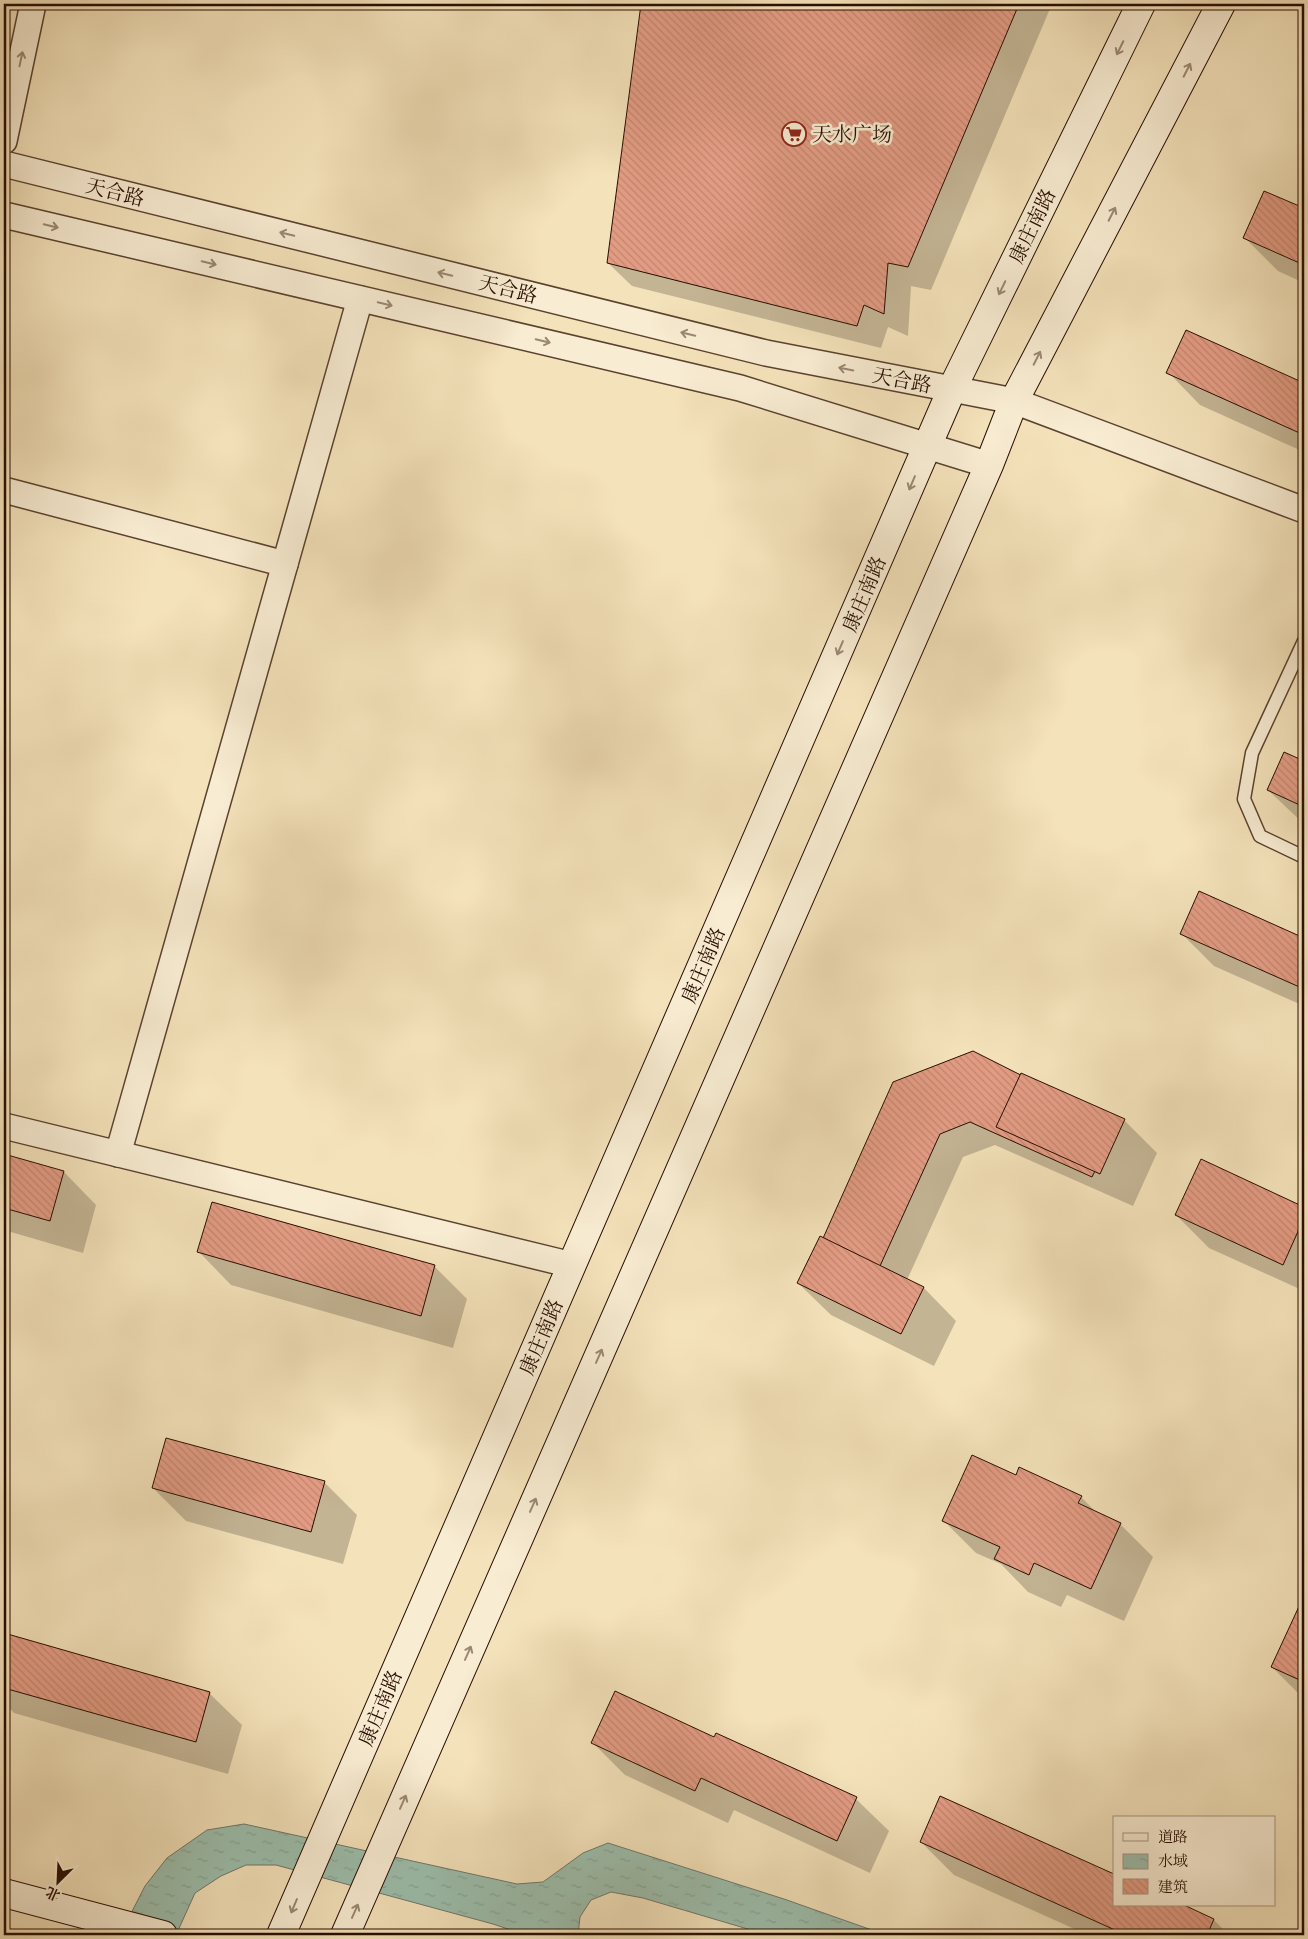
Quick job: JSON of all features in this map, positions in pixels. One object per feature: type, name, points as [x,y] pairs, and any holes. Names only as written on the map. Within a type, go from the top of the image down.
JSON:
[{"type":"main road","name":"康庄南路","points":[[281,1935],[952,389],[1141,4]]},
{"type":"main road","points":[[345,1935],[989,465],[1014,401],[1221,4]]},
{"type":"main road","points":[[4,1893],[157,1934]]},
{"type":"street","points":[[4,141],[33,4]]},
{"type":"street","name":"天合路","points":[[4,164],[766,353],[1014,401],[1304,510]]},
{"type":"street","points":[[4,215],[740,388],[989,465]]},
{"type":"street","points":[[118,1154],[360,299]]},
{"type":"street","points":[[4,490],[285,564]]},
{"type":"street","points":[[4,1126],[572,1265]]},
{"type":"lane","points":[[1304,641],[1252,753],[1244,799],[1260,836],[1304,857]]},
{"type":"water","points":[[244,1824],[517,1884],[543,1882],[583,1853],[608,1843],[784,1899],[886,1935],[768,1935],[643,1898],[611,1892],[591,1900],[580,1917],[578,1935],[522,1935],[493,1924],[276,1865],[246,1865],[221,1876],[195,1893],[176,1935],[120,1935],[145,1886],[167,1858],[207,1830]]},
{"type":"building","name":"天水广场","points":[[641,4],[1019,4],[908,267],[888,263],[884,314],[864,305],[857,326],[607,263]]},
{"type":"building","points":[[1264,191],[1304,208],[1304,265],[1243,238]]},
{"type":"building","points":[[1186,330],[1304,383],[1304,435],[1166,373]]},
{"type":"building","points":[[1284,752],[1304,761],[1304,807],[1267,790]]},
{"type":"building","points":[[1199,891],[1304,938],[1304,989],[1180,934]]},
{"type":"building","points":[[973,1051],[1118,1124],[1092,1177],[970,1122],[940,1134],[865,1299],[807,1274],[893,1082]]},
{"type":"building","points":[[1021,1073],[1125,1119],[1100,1174],[996,1127]]},
{"type":"building","points":[[4,1154],[64,1171],[50,1221],[4,1208]]},
{"type":"building","points":[[1201,1159],[1304,1207],[1304,1218],[1283,1265],[1175,1215]]},
{"type":"building","points":[[212,1202],[435,1265],[421,1316],[197,1252]]},
{"type":"building","points":[[820,1236],[924,1287],[901,1334],[797,1283]]},
{"type":"building","points":[[166,1438],[325,1481],[311,1532],[152,1488]]},
{"type":"building","points":[[972,1455],[1016,1475],[1019,1467],[1082,1496],[1078,1503],[1121,1523],[1091,1589],[1034,1563],[1029,1575],[994,1559],[1000,1547],[942,1521]]},
{"type":"building","points":[[1301,1602],[1304,1604],[1304,1682],[1271,1667]]},
{"type":"building","points":[[4,1633],[210,1692],[196,1742],[4,1688]]},
{"type":"building","points":[[615,1691],[714,1737],[716,1733],[857,1797],[837,1841],[701,1778],[695,1791],[591,1743]]},
{"type":"building","points":[[940,1796],[1113,1874],[1113,1906],[1186,1906],[1214,1919],[1207,1935],[1126,1935],[920,1842]]},
{"type":"place","name":"天水广场","points":[[794,134]]}]
